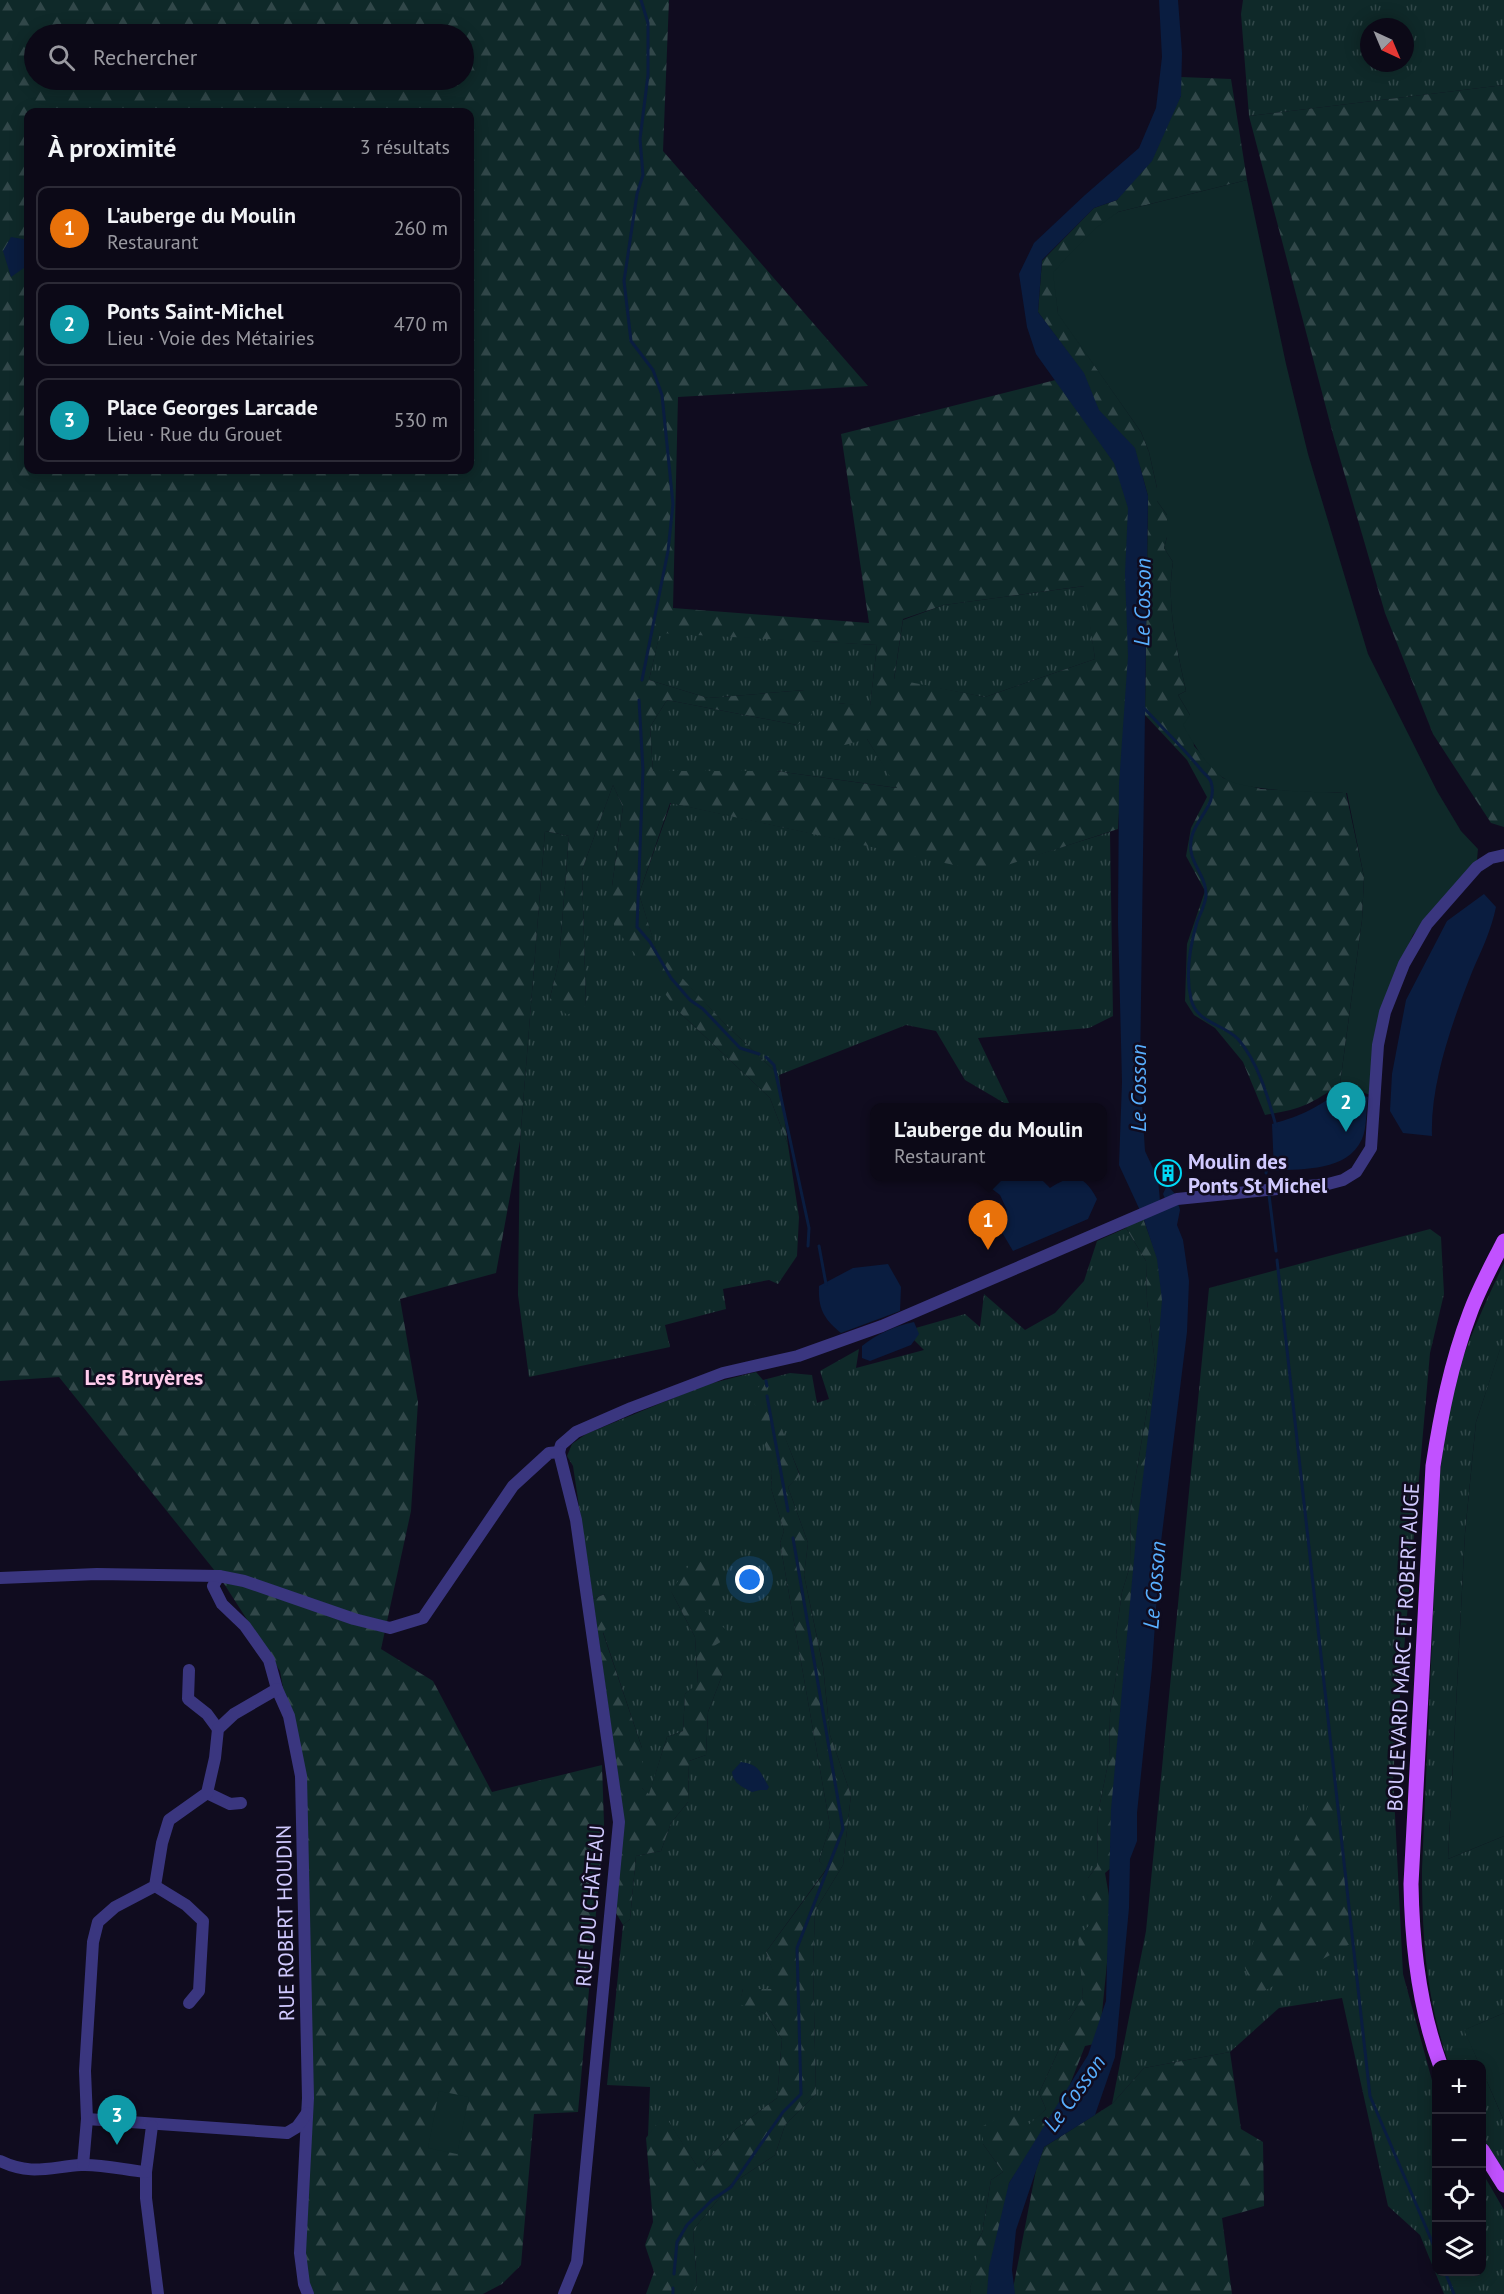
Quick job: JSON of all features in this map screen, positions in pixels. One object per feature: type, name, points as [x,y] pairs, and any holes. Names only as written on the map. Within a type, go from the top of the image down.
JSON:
[{"type":"main road","name":"BOULEVARD MARC ET ROBERT AUGE","points":[[1439,2060],[1418,1978],[1412,1930],[1411,1884],[1432,1477],[1441,1412],[1457,1350],[1470,1311],[1504,1241]]},
{"type":"main road","points":[[1486,2156],[1504,2185]]},
{"type":"street","points":[[0,1578],[97,1574],[219,1576],[244,1581],[354,1619],[390,1628],[423,1618],[513,1486],[549,1453],[560,1452],[561,1445],[576,1432],[723,1373],[798,1356],[882,1326],[1177,1199],[1328,1184],[1343,1180],[1356,1172],[1371,1148],[1378,1045],[1385,1012],[1404,964],[1427,924],[1477,867],[1491,858],[1504,855]]},
{"type":"street","name":"RUE DU CHÂTEAU","points":[[560,1452],[576,1520],[619,1822],[576,2262],[564,2294]]},
{"type":"street","name":"RUE ROBERT HOUDIN","points":[[219,1576],[213,1586],[222,1604],[245,1626],[269,1660],[277,1689],[289,1716],[301,1776],[307,2113],[300,2253],[304,2284],[308,2294]]},
{"type":"street","points":[[189,1670],[188,1699],[207,1714],[218,1729]]},
{"type":"street","points":[[156,1886],[162,1843],[169,1820],[207,1793],[215,1758],[218,1729],[234,1714],[277,1689]]},
{"type":"street","points":[[207,1793],[230,1804],[241,1803]]},
{"type":"street","points":[[156,1886],[186,1905],[203,1921],[199,1991],[189,2002]]},
{"type":"street","points":[[83,2165],[87,2119],[85,2071],[88,2018],[93,1942],[98,1922],[114,1907],[156,1886]]},
{"type":"street","points":[[87,2119],[152,2126],[287,2133],[297,2127],[307,2113]]},
{"type":"street","points":[[152,2126],[146,2172],[146,2198],[158,2294]]},
{"type":"street","points":[[287,2133],[296,2140],[306,2157]]},
{"type":"street","points":[[0,2161],[14,2168],[47,2171],[83,2165],[146,2172]]},
{"type":"green space","points":[[0,0],[669,0],[663,151],[868,386],[678,397],[673,608],[869,623],[841,434],[1083,373],[1038,312],[1042,261],[1094,208],[1117,200],[1181,96],[1181,77],[1231,79],[1247,180],[1118,212],[1054,273],[1058,313],[1141,432],[1149,452],[1157,488],[1157,501],[1167,515],[1167,537],[1164,548],[1173,562],[1172,611],[1186,691],[1178,695],[1190,715],[1194,746],[1223,778],[1261,789],[1346,793],[1364,877],[1362,920],[1340,1084],[1305,1105],[1265,1115],[1243,1062],[1215,1028],[1194,1015],[1185,1001],[1187,944],[1205,891],[1186,856],[1191,828],[1207,797],[1187,760],[1145,715],[1148,496],[1140,467],[1118,829],[986,872],[670,803],[639,894],[657,951],[727,1026],[779,1075],[788,1145],[770,1098],[678,1011],[614,926],[612,886],[623,807],[613,785],[582,870],[586,1006],[567,1015],[550,998],[559,960],[569,836],[545,831],[520,1141],[496,1273],[400,1299],[418,1402],[411,1511],[381,1649],[433,1681],[492,1792],[602,1765],[604,1824],[578,2112],[534,2114],[521,2265],[502,2284],[483,2294],[307,2294],[300,2278],[305,1808],[280,1671],[219,1576],[59,1377],[0,1381]],"holes":[[[1084,586],[1095,659],[985,697],[894,679],[903,619],[944,605]],[[660,633],[877,645],[870,706],[838,703],[818,722],[841,746],[867,739],[897,788],[776,771],[653,771],[650,727],[667,700],[797,725],[812,715],[805,690],[708,698],[649,680]]]},
{"type":"green space","points":[[1243,0],[1504,0],[1504,85],[1249,116],[1241,14]]},
{"type":"green space","points":[[1504,85],[1504,827],[1491,823],[1433,734],[1385,613],[1334,438],[1249,116]]},
{"type":"green space","points":[[1247,180],[1286,364],[1308,454],[1368,654],[1437,791],[1461,831],[1478,849],[1477,860],[1413,935],[1392,981],[1370,1095],[1340,1084],[1362,920],[1364,877],[1347,793],[1282,790],[1232,782],[1222,777],[1210,766],[1191,739],[1183,725],[1190,715],[1178,695],[1186,691],[1172,611],[1173,562],[1164,548],[1167,537],[1167,515],[1157,501],[1157,488],[1149,452],[1141,432],[1058,314],[1053,273],[1096,228],[1118,212]]},
{"type":"green space","points":[[1085,586],[1095,659],[985,697],[894,680],[903,620],[944,605]]},
{"type":"green space","points":[[660,632],[877,645],[870,707],[838,703],[867,739],[898,788],[776,771],[653,771],[650,727],[667,700],[797,725],[805,690],[708,698],[649,680]]},
{"type":"green space","points":[[613,785],[623,807],[612,886],[678,1011],[770,1098],[788,1145],[799,1217],[797,1256],[778,1284],[769,1280],[723,1289],[726,1309],[665,1325],[670,1347],[529,1377],[518,1295],[520,1141],[545,831],[569,836],[559,960],[550,998],[586,1006],[582,870]]},
{"type":"green space","points":[[671,803],[986,871],[1110,832],[1113,1016],[1089,1028],[978,1038],[1009,1103],[1004,1103],[965,1080],[936,1031],[906,1025],[779,1075],[727,1026],[657,952],[639,894]]},
{"type":"green space","points":[[1143,1218],[1169,1290],[1113,1866],[1105,1873],[1112,1913],[1099,2043],[1085,2046],[1064,2100],[1009,2183],[997,2294],[971,2294],[970,2288],[976,2269],[977,2241],[982,2233],[991,2180],[1003,2172],[983,2144],[983,2126],[1013,2110],[1023,2130],[1046,2109],[1039,2093],[1062,2043],[1054,2021],[1068,2021],[1083,1997],[1078,1936],[1090,1925],[1084,1908],[1088,1878],[1097,1866],[1098,1813],[1109,1759],[1110,1713],[1120,1653],[1116,1635],[1122,1592],[1131,1563],[1130,1510],[1155,1362],[1147,1301],[1146,1261],[1126,1228],[1129,1222]]},
{"type":"green space","points":[[1126,1228],[1146,1261],[1147,1301],[1155,1362],[1130,1510],[1131,1563],[1122,1592],[1116,1635],[1120,1653],[1110,1713],[1109,1759],[1098,1813],[1097,1866],[1088,1878],[1090,1925],[1079,1936],[1083,1997],[1068,2021],[1062,2043],[1039,2093],[1046,2109],[1023,2131],[983,2144],[1003,2172],[991,2180],[982,2233],[977,2241],[977,2269],[970,2288],[971,2294],[691,2294],[697,2284],[693,2230],[730,2185],[775,2155],[785,2125],[816,2094],[813,1967],[815,1911],[843,1865],[851,1795],[830,1735],[823,1666],[804,1575],[808,1543],[788,1487],[800,1475],[762,1381],[772,1473],[771,1488],[784,1531],[780,1543],[830,1826],[819,1861],[827,1868],[766,1952],[780,1989],[743,1989],[740,2003],[766,2014],[782,2039],[777,2098],[736,2129],[699,2169],[664,2115],[648,2136],[650,2087],[607,2085],[623,1925],[630,1919],[636,1856],[661,1851],[671,1823],[688,1802],[689,1761],[706,1755],[708,1712],[723,1673],[671,1591],[695,1637],[698,1684],[685,1694],[683,1731],[667,1737],[649,1795],[642,1788],[642,1748],[603,1632],[605,1594],[593,1599],[573,1466],[567,1456],[572,1444],[586,1434],[705,1385],[756,1372],[763,1380],[790,1373],[812,1375],[817,1403],[829,1399],[820,1371],[859,1349],[856,1368],[924,1350],[905,1331],[965,1314],[980,1327],[984,1294],[1025,1330],[1055,1313],[1084,1281],[1097,1241]]},
{"type":"green space","points":[[1430,1229],[1441,1237],[1444,1294],[1430,1353],[1393,1775],[1403,1974],[1432,2080],[1432,2264],[1420,2235],[1388,2206],[1342,1998],[1279,2008],[1230,2052],[1144,2068],[1112,2104],[1146,1931],[1209,1288]]},
{"type":"green space","points":[[1504,1263],[1504,1349],[1500,1350],[1476,1422],[1465,1533],[1448,1859],[1504,1836],[1504,2013],[1465,2030],[1477,2060],[1448,2060],[1430,1992],[1424,1943],[1422,1869],[1439,1481],[1449,1408],[1460,1366]]},
{"type":"green space","points":[[1500,1349],[1504,1349],[1504,1836],[1448,1859],[1465,1533],[1476,1422]]},
{"type":"green space","points":[[763,1380],[800,1476],[788,1487],[808,1543],[804,1575],[823,1667],[830,1735],[851,1795],[843,1865],[815,1911],[813,1967],[816,2094],[785,2125],[775,2155],[730,2185],[693,2230],[697,2285],[691,2294],[646,2294],[654,2272],[645,2245],[653,2222],[646,2138],[664,2114],[699,2169],[736,2129],[777,2098],[782,2039],[766,2014],[739,2004],[743,1989],[779,1989],[766,1952],[827,1869],[819,1861],[830,1826],[780,1543],[784,1531],[771,1488],[772,1473],[753,1397]]},
{"type":"green space","points":[[693,1560],[714,1564],[722,1594],[705,1611],[732,1635],[714,1646],[723,1673],[708,1712],[706,1755],[689,1761],[688,1802],[671,1823],[661,1851],[636,1856],[630,1919],[623,1925],[616,1913],[623,1812],[593,1599],[605,1594],[612,1620],[603,1633],[642,1748],[642,1788],[649,1794],[667,1737],[683,1731],[685,1694],[698,1683],[695,1637],[671,1591]]},
{"type":"green space","points":[[1312,1796],[1339,1796],[1352,1943],[1255,1996],[1244,1965]]},
{"type":"green space","points":[[1504,2013],[1504,2121],[1486,2079],[1486,2060],[1477,2060],[1464,2030]]},
{"type":"green space","points":[[1230,2052],[1241,2129],[1263,2142],[1264,2206],[1222,2218],[1232,2294],[1012,2294],[1036,2170],[1044,2147],[1112,2104],[1144,2068]]},
{"type":"green space","points":[[1486,2079],[1504,2121],[1504,2173],[1486,2144]]},
{"type":"green space","points":[[439,2091],[469,2097],[457,2154],[428,2148]]},
{"type":"green space","points":[[1486,2179],[1504,2210],[1504,2294],[1444,2294],[1437,2276],[1486,2276]]},
{"type":"water","name":"Le Cosson","points":[[1159,0],[1178,0],[1182,53],[1181,96],[1152,161],[1117,200],[1094,208],[1042,260],[1038,312],[1084,373],[1099,410],[1135,448],[1148,496],[1140,1072],[1145,1151],[1158,1179],[1160,1201],[1168,1206],[1163,1194],[1167,1185],[1176,1195],[1180,1210],[1177,1225],[1183,1240],[1189,1281],[1187,1332],[1160,1550],[1152,1668],[1137,1813],[1137,1841],[1130,1859],[1129,1908],[1115,2057],[1095,2115],[1044,2147],[1016,2230],[1012,2270],[1015,2294],[987,2294],[989,2267],[1009,2183],[1088,2055],[1106,2001],[1111,1810],[1137,1527],[1162,1300],[1157,1259],[1143,1217],[1119,1165],[1122,1082],[1118,922],[1119,784],[1128,656],[1125,574],[1128,508],[1114,463],[1036,354],[1027,327],[1019,274],[1034,243],[1139,148],[1156,108],[1162,57]]},
{"type":"water","points":[[11,237],[24,239],[24,268],[11,277],[3,251]]},
{"type":"water","points":[[1484,894],[1496,907],[1489,932],[1444,1052],[1432,1116],[1432,1136],[1403,1133],[1390,1111],[1392,1074],[1406,1000],[1447,921]]},
{"type":"water","points":[[1343,1089],[1368,1097],[1364,1135],[1355,1150],[1346,1158],[1324,1166],[1274,1171],[1272,1124],[1309,1110]]},
{"type":"water","points":[[1043,1181],[1050,1188],[1063,1181],[1082,1181],[1097,1199],[1088,1219],[1013,1251],[1000,1229],[1007,1210],[1000,1195],[983,1182]]},
{"type":"water","points":[[888,1264],[901,1287],[900,1311],[841,1333],[823,1313],[819,1286],[853,1268]]},
{"type":"water","points":[[914,1322],[919,1334],[911,1345],[870,1361],[862,1358],[862,1346],[867,1342],[894,1328]]},
{"type":"water","points":[[741,1762],[753,1765],[759,1770],[769,1787],[767,1790],[752,1792],[736,1782],[732,1772]]},
{"type":"waterway","points":[[641,0],[648,23],[648,75],[640,139],[643,175],[637,194],[624,281],[631,341],[653,370],[662,395],[673,504],[668,551],[642,680]]},
{"type":"waterway","points":[[639,700],[643,770],[637,927],[650,942],[671,978],[690,1000],[703,1009],[740,1048],[759,1054]]},
{"type":"waterway","points":[[1144,708],[1181,746],[1211,782],[1212,797],[1195,829],[1191,845],[1191,853],[1203,881],[1206,896],[1190,950],[1188,980],[1191,999],[1198,1013],[1232,1034],[1245,1048],[1262,1080],[1276,1126]]},
{"type":"waterway","points":[[766,1057],[774,1065],[809,1228],[808,1246]]},
{"type":"waterway","points":[[1266,1173],[1267,1164],[1277,1163]]},
{"type":"waterway","points":[[1269,1195],[1276,1251]]},
{"type":"waterway","points":[[819,1246],[826,1284]]},
{"type":"waterway","points":[[1277,1260],[1370,2096],[1432,2242]]},
{"type":"waterway","points":[[766,1381],[767,1386]]},
{"type":"waterway","points":[[767,1396],[788,1511]]},
{"type":"waterway","points":[[674,2274],[677,2242],[687,2225],[712,2200],[731,2187],[783,2112],[801,2094],[797,1948],[843,1829],[793,1538]]},
{"type":"waterway","points":[[1447,2276],[1454,2294]]},
{"type":"waterway","points":[[673,2288],[673,2294]]},
{"type":"place","name":"Ponts Saint-Michel","points":[[1346,1132]]},
{"type":"place","name":"Moulin des Ponts St Michel","points":[[1168,1173]]},
{"type":"place","name":"L'auberge du Moulin","points":[[988,1250]]},
{"type":"place","name":"Place Georges Larcade","points":[[117,2145]]},
{"type":"district","name":"Les Bruyères","points":[[144,1377]]}]
